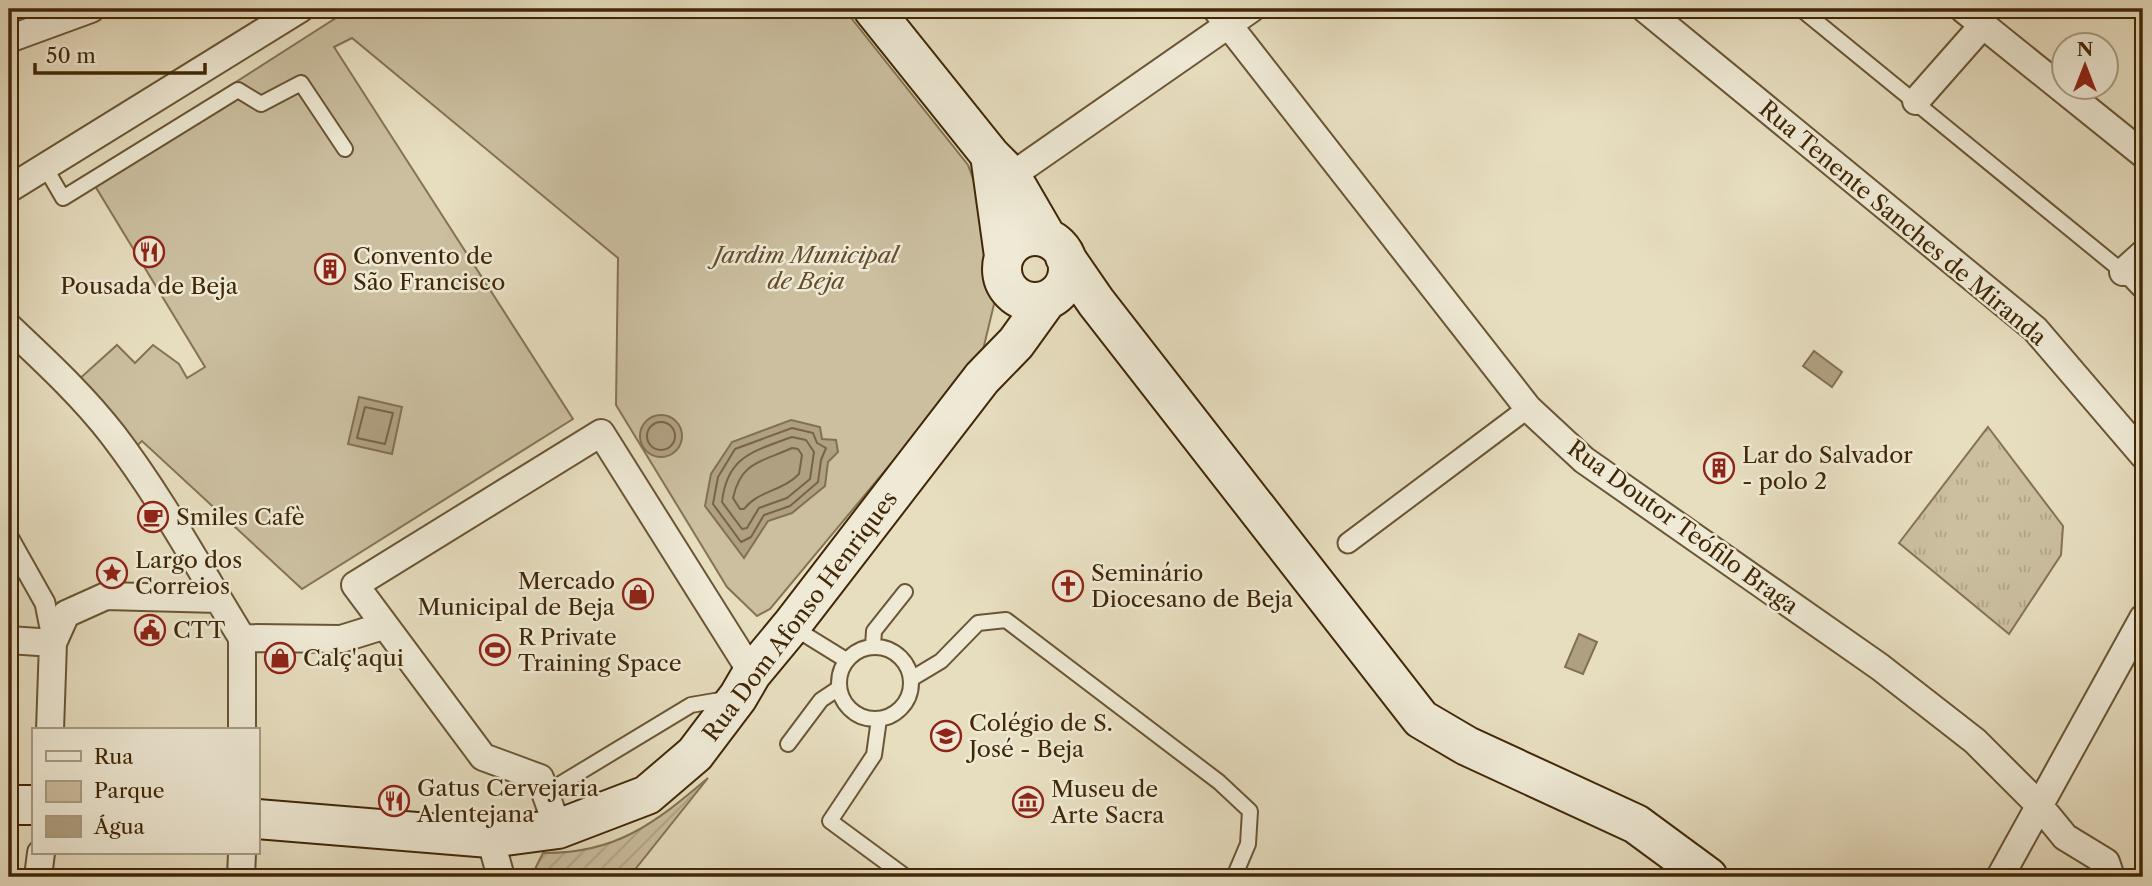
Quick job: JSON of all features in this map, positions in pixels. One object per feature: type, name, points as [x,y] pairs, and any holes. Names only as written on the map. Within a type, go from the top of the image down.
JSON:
[{"type":"main road","points":[[873,9],[1001,165],[1056,248],[1067,274],[1064,297],[1422,719],[1467,746],[1636,824],[1708,877]]},
{"type":"main road","points":[[982,378],[1002,324],[1004,269],[1001,165]]},
{"type":"main road","points":[[1056,248],[1027,237],[1010,247],[1004,269],[1009,291],[1026,301],[1064,297]]},
{"type":"main road","name":"Rua Dom Afonso Henriques","points":[[259,819],[490,838],[558,829],[647,795],[695,754],[745,685],[982,378],[1064,297]]},
{"type":"main road","points":[[9,805],[32,805]]},
{"type":"street","points":[[1001,165],[1222,17],[1251,9]]},
{"type":"street","name":"Rua Tenente Sanches de Miranda","points":[[1645,9],[2035,329],[2143,455]]},
{"type":"street","points":[[9,39],[82,10]]},
{"type":"street","points":[[9,189],[293,10]]},
{"type":"street","name":"Rua Doutor Teófilo Braga","points":[[1222,17],[1528,408],[1584,460],[1901,683],[1975,741],[2038,804],[2065,837],[2106,862],[2111,877]]},
{"type":"street","points":[[1916,101],[1973,17],[2143,154]]},
{"type":"street","points":[[2123,272],[2143,254]]},
{"type":"street","points":[[9,327],[114,436],[170,515],[242,638],[242,728]]},
{"type":"street","points":[[1348,543],[1528,408]]},
{"type":"street","points":[[558,829],[540,778],[484,757],[383,626],[355,584],[601,433],[745,685]]},
{"type":"street","points":[[9,539],[45,603],[53,643],[50,728]]},
{"type":"street","points":[[53,643],[66,614],[106,596],[218,599]]},
{"type":"street","points":[[2000,877],[2143,618]]},
{"type":"street","points":[[242,638],[341,639],[383,626]]},
{"type":"street","points":[[9,640],[53,643]]},
{"type":"street","points":[[490,838],[501,877]]},
{"type":"street","points":[[37,877],[41,854]]},
{"type":"street","points":[[241,877],[242,854]]},
{"type":"lane","points":[[1801,9],[2123,272],[2143,293]]},
{"type":"lane","points":[[45,167],[63,198],[238,90],[261,104],[301,83],[345,149]]},
{"type":"lane","points":[[873,646],[874,631],[905,592]]},
{"type":"lane","points":[[911,679],[941,661],[978,623],[1006,620],[1219,782],[1251,811],[1248,845],[1234,877]]},
{"type":"lane","points":[[791,626],[846,660]]},
{"type":"lane","points":[[873,646],[894,651],[909,668],[911,679],[907,701],[900,710],[879,719],[857,715],[848,708],[839,688],[839,678],[846,660],[854,653],[873,646]]},
{"type":"lane","points":[[547,792],[691,705],[745,685]]},
{"type":"lane","points":[[788,744],[821,700],[839,688]]},
{"type":"lane","points":[[879,719],[874,755],[830,821],[906,877]]},
{"type":"green space","name":"Jardim Municipal de Beja","points":[[350,9],[844,9],[968,165],[993,233],[996,296],[982,354],[770,609],[757,616],[727,587],[616,405],[618,258],[352,38],[334,47],[573,419],[302,589],[142,441],[132,450],[77,381],[117,345],[135,363],[153,345],[179,364],[187,378],[205,367],[89,176]]},
{"type":"green space","points":[[1988,427],[2063,526],[2061,555],[2009,634],[1899,543]]},
{"type":"green space","points":[[708,778],[629,877],[531,877],[543,853],[592,848],[633,833],[670,809]]},
{"type":"water","points":[[1814,351],[1842,372],[1832,387],[1803,366]]},
{"type":"water","points":[[359,397],[402,407],[392,454],[348,444]]},
{"type":"water","points":[[661,415],[676,421],[682,436],[676,451],[661,457],[646,451],[640,436],[646,421]]},
{"type":"water","points":[[791,420],[820,427],[822,439],[836,440],[838,452],[828,462],[825,486],[792,513],[768,521],[744,558],[705,506],[711,474],[732,442]]},
{"type":"water","points":[[1579,634],[1597,642],[1583,674],[1565,667]]},
{"type":"place","name":"Pousada de Beja","points":[[149,252]]},
{"type":"place","name":"Convento de São Francisco","points":[[330,269]]},
{"type":"place","name":"Lar do Salvador - polo 2","points":[[1719,468]]},
{"type":"place","name":"Smiles Cafè","points":[[153,517]]},
{"type":"place","name":"Largo dos Correios","points":[[112,573]]},
{"type":"place","name":"Seminário Diocesano de Beja","points":[[1068,586]]},
{"type":"place","name":"Mercado Municipal de Beja","points":[[638,594]]},
{"type":"place","name":"CTT","points":[[150,630]]},
{"type":"place","name":"R Private Training Space","points":[[495,650]]},
{"type":"place","name":"Calç'aqui","points":[[280,658]]},
{"type":"place","name":"Colégio de S. José - Beja","points":[[946,736]]},
{"type":"place","name":"Gatus Cervejaria Alentejana","points":[[394,801]]},
{"type":"place","name":"Museu de Arte Sacra","points":[[1028,802]]}]
